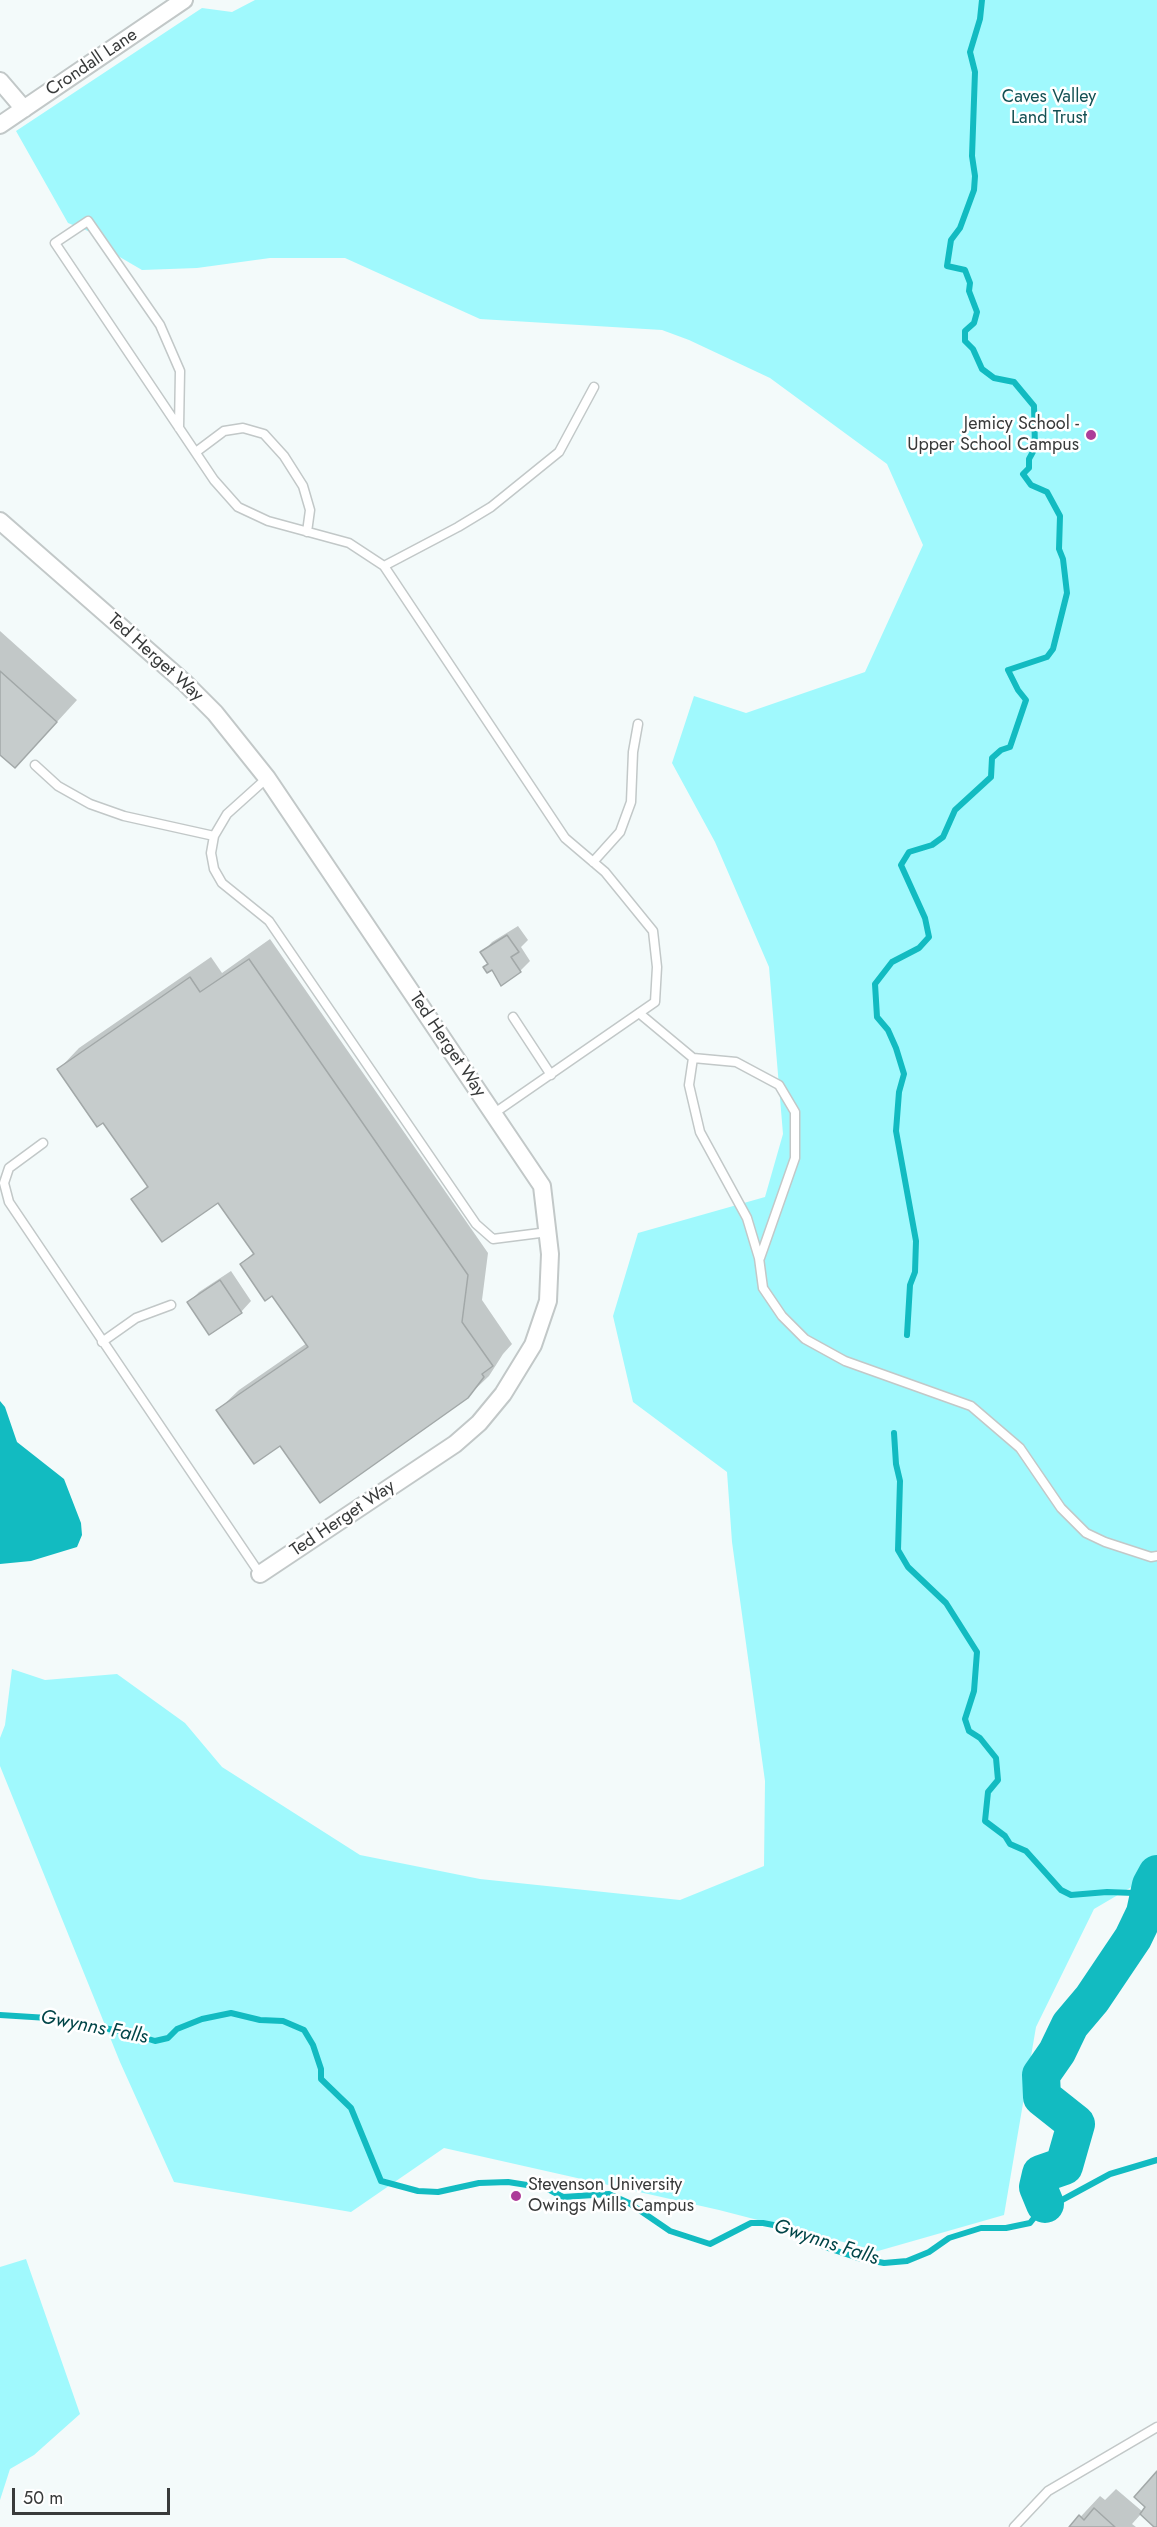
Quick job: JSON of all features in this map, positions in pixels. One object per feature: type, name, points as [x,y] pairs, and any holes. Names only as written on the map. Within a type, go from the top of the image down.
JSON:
[{"type":"street","name":"Crondall Lane","points":[[0,125],[184,0]]},
{"type":"street","points":[[0,81],[24,109]]},
{"type":"street","name":"Ted Herget Way","points":[[0,521],[185,683],[214,713],[267,778],[542,1186],[548,1232],[548,1301],[533,1345],[503,1394],[479,1423],[455,1444],[260,1574]]},
{"type":"lane","points":[[179,428],[180,372],[160,325],[88,221],[55,243],[179,428],[196,452],[214,480],[238,507],[268,521],[349,543],[384,566],[565,838],[625,893],[653,931],[657,967],[655,1002],[493,1114]]},
{"type":"lane","points":[[384,566],[491,507],[559,452],[594,387]]},
{"type":"lane","points":[[196,452],[224,431],[243,428],[264,434],[284,456],[303,486],[310,510],[307,532]]},
{"type":"lane","points":[[593,862],[620,832],[631,802],[633,752],[638,724]]},
{"type":"lane","points":[[35,765],[58,786],[90,804],[124,816],[214,836]]},
{"type":"lane","points":[[267,778],[227,814],[214,836],[211,853],[214,869],[222,883],[269,921],[476,1224],[493,1239],[548,1232]]},
{"type":"lane","points":[[639,1013],[693,1058],[736,1062],[779,1086],[795,1112],[795,1158],[759,1258]]},
{"type":"lane","points":[[513,1017],[551,1075]]},
{"type":"lane","points":[[693,1058],[689,1085],[700,1132],[747,1218],[759,1258],[763,1288],[782,1316],[805,1339],[845,1361],[971,1407],[1020,1448],[1061,1508],[1086,1533],[1105,1542],[1151,1557],[1157,1556]]},
{"type":"lane","points":[[43,1143],[9,1168],[4,1183],[9,1202],[260,1574]]},
{"type":"lane","points":[[102,1342],[136,1318],[171,1305]]},
{"type":"lane","points":[[1014,2527],[1048,2491],[1157,2427]]},
{"type":"green space","name":"Caves Valley Land Trust","points":[[255,0],[1157,0],[1157,1872],[1094,1909],[1036,2027],[1004,2215],[878,2251],[719,2210],[444,2148],[351,2212],[174,2182],[120,2062],[0,1766],[0,1738],[5,1725],[12,1669],[45,1680],[117,1674],[185,1723],[222,1767],[360,1855],[480,1879],[680,1900],[764,1866],[765,1781],[732,1542],[727,1472],[633,1402],[613,1316],[638,1233],[765,1197],[783,1134],[769,967],[715,842],[672,763],[694,696],[746,713],[865,672],[923,545],[887,464],[770,378],[689,340],[662,330],[480,319],[345,258],[270,258],[197,268],[142,270],[106,249],[93,233],[68,223],[16,131],[202,8],[232,12]]},
{"type":"green space","points":[[26,2259],[80,2414],[34,2455],[10,2469],[0,2500],[0,2267]]},
{"type":"shaded area","points":[[0,1401],[5,1407],[17,1442],[64,1479],[81,1523],[82,1535],[77,1547],[31,1561],[0,1564]]},
{"type":"building","points":[[0,671],[57,722],[15,768],[0,755]]},
{"type":"building","points":[[507,935],[519,952],[511,957],[521,972],[501,986],[492,970],[487,973],[483,967],[488,964],[480,952]]},
{"type":"building","points":[[249,959],[468,1275],[462,1322],[493,1366],[482,1374],[484,1377],[468,1398],[320,1503],[280,1446],[254,1464],[216,1410],[308,1347],[272,1296],[265,1301],[240,1264],[254,1254],[218,1203],[162,1242],[131,1199],[148,1187],[103,1123],[97,1127],[57,1069],[190,977],[200,992]]},
{"type":"building","points":[[220,1280],[242,1313],[209,1335],[187,1302]]},
{"type":"building","points":[[1157,2471],[1157,2527],[1154,2527],[1140,2514],[1145,2507],[1134,2497]]},
{"type":"building","points":[[1094,2508],[1115,2527],[1069,2527],[1079,2515],[1084,2520]]},
{"type":"waterway","points":[[907,1335],[910,1285],[915,1272],[916,1241],[896,1131],[899,1092],[904,1074],[888,1030],[877,1017],[875,984],[892,962],[919,948],[929,937],[925,918],[901,865],[909,852],[932,845],[943,837],[955,810],[991,777],[992,758],[1001,750],[1010,747],[1026,700],[1008,670],[1047,657],[1053,649],[1067,593],[1063,559],[1059,549],[1060,516],[1047,492],[1031,485],[1023,474],[1029,468],[1029,459],[1035,448],[1034,406],[1014,382],[994,378],[982,369],[973,349],[965,341],[965,331],[974,323],[977,312],[969,291],[970,283],[965,270],[947,266],[951,240],[960,228],[974,190],[975,176],[972,156],[975,72],[970,52],[980,19],[982,0]]},
{"type":"waterway","points":[[894,1433],[896,1464],[900,1481],[898,1550],[908,1567],[946,1603],[977,1652],[974,1691],[965,1719],[969,1731],[980,1738],[996,1758],[998,1780],[988,1792],[985,1821],[1005,1836],[1010,1844],[1026,1851],[1061,1890],[1071,1895],[1107,1892],[1134,1893],[1145,1913]]},
{"type":"waterway","name":"Gwynns Falls","points":[[1045,2204],[1038,2187],[1041,2174],[1064,2166],[1076,2124],[1042,2097],[1041,2075],[1057,2052],[1070,2025],[1092,1999],[1133,1938],[1145,1913],[1151,1885],[1157,1874]]},
{"type":"waterway","name":"Gwynns Falls","points":[[0,2015],[48,2018],[126,2032],[155,2041],[168,2038],[177,2029],[202,2019],[231,2013],[260,2020],[283,2021],[304,2030],[313,2045],[321,2069],[321,2079],[351,2108],[381,2181],[418,2191],[438,2192],[479,2183],[508,2182],[546,2188],[563,2197],[609,2194],[629,2203],[670,2231],[710,2244],[751,2223],[763,2223],[784,2227],[825,2247],[858,2258],[884,2263],[907,2261],[929,2252],[949,2238],[981,2228],[1006,2228],[1030,2223],[1045,2204],[1062,2200],[1110,2174],[1157,2160]]},
{"type":"place","name":"Jemicy School - Upper School Campus","points":[[1091,435]]},
{"type":"place","name":"Stevenson University Owings Mills Campus","points":[[516,2196]]}]
